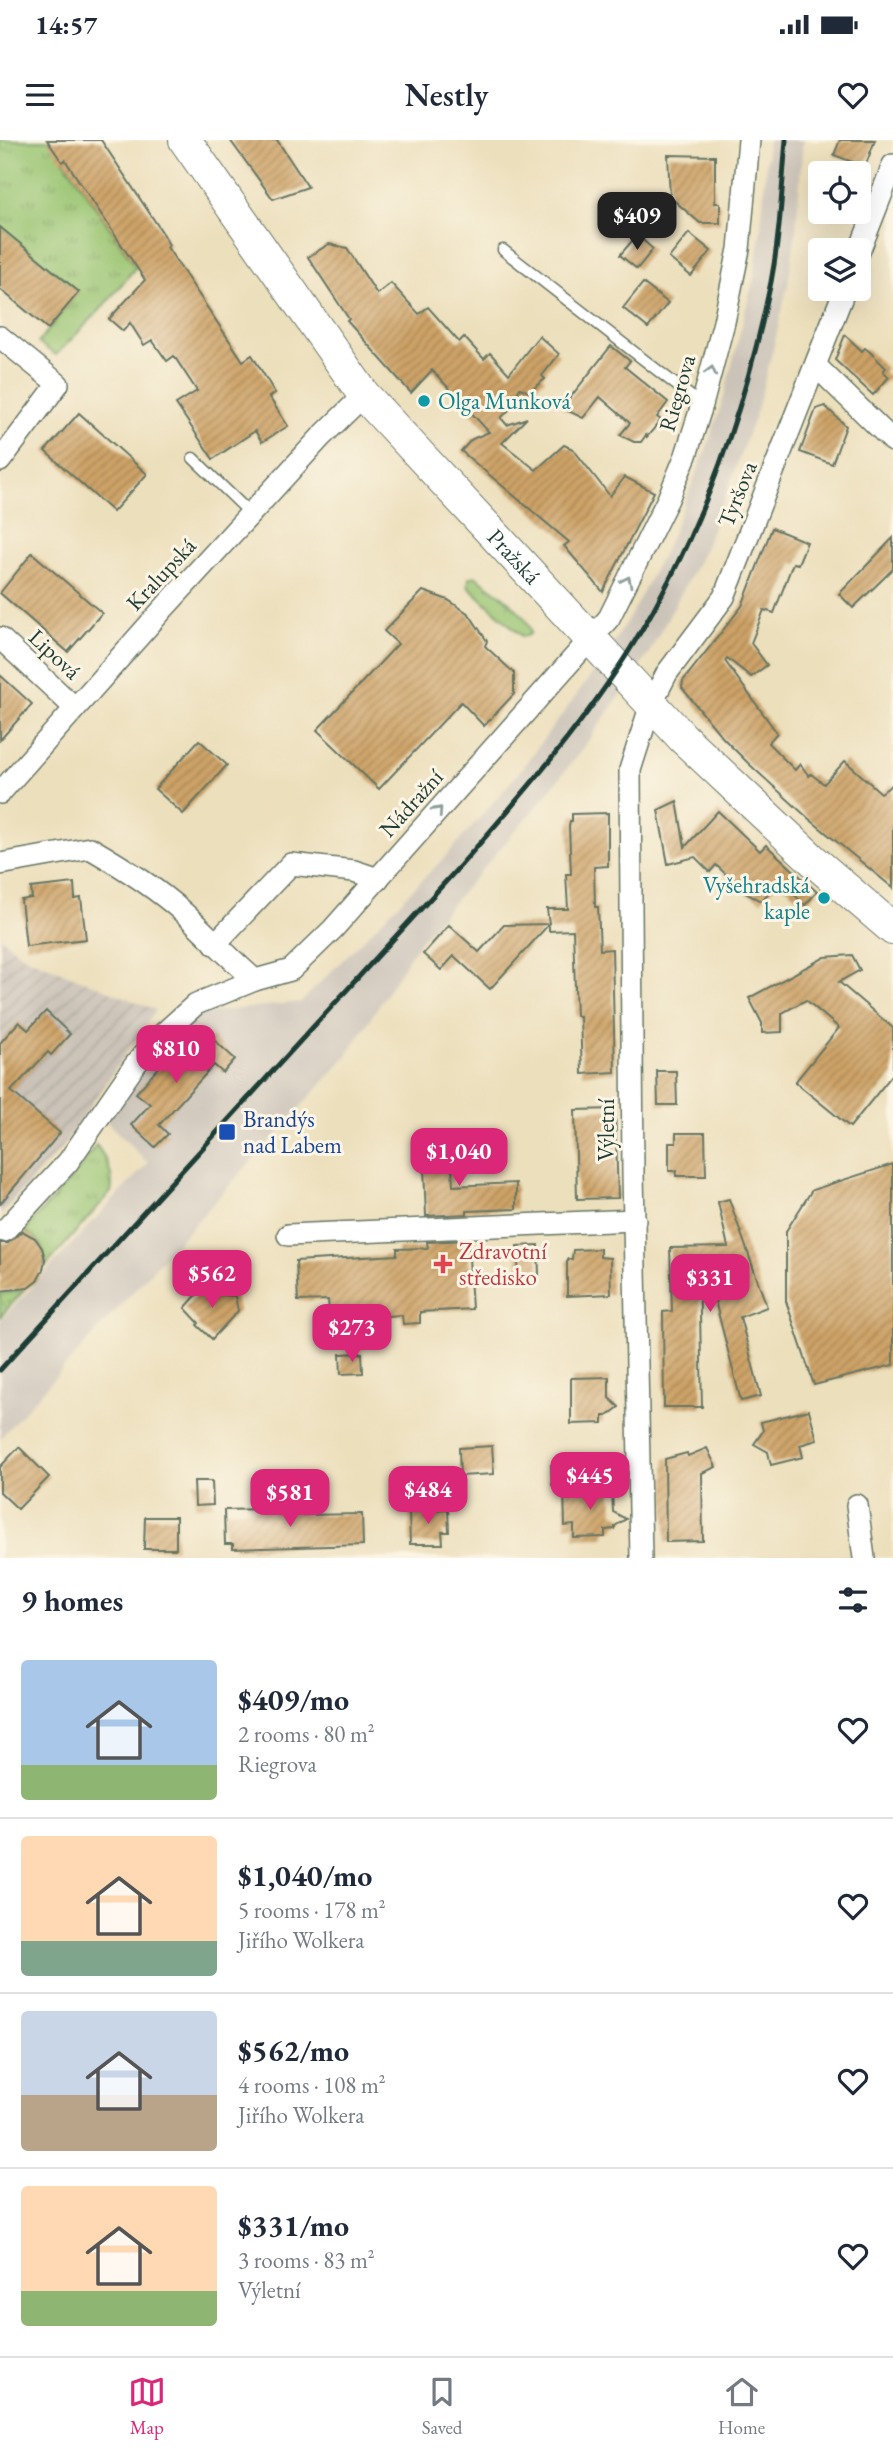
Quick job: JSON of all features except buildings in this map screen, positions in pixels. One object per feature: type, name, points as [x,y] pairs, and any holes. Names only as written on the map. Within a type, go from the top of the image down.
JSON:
[{"type":"main road","name":"Pražská","points":[[185,140],[364,395],[699,754],[815,862],[893,929]]},
{"type":"street","name":"Riegrova","points":[[592,639],[608,618],[668,499],[702,405],[724,323],[738,248],[749,140]]},
{"type":"street","points":[[864,238],[893,165]]},
{"type":"street","name":"Tyršova","points":[[650,704],[667,673],[724,597],[840,301]]},
{"type":"street","points":[[0,337],[58,384],[0,461]]},
{"type":"street","points":[[816,366],[893,441]]},
{"type":"street","name":"Kralupská","points":[[0,793],[321,437],[364,395]]},
{"type":"street","name":"Lipová","points":[[0,638],[75,708]]},
{"type":"street","name":"Nádražní","points":[[5,1231],[68,1162],[155,1041],[196,1004],[255,980],[291,970],[333,929],[592,639]]},
{"type":"street","name":"Výletní","points":[[641,1558],[630,770],[650,704]]},
{"type":"street","points":[[0,864],[90,848],[136,875],[183,913],[255,980]]},
{"type":"street","points":[[215,944],[291,864],[354,872],[378,879]]},
{"type":"street","points":[[288,1236],[635,1220]]},
{"type":"street","points":[[857,1505],[864,1558]]},
{"type":"lane","points":[[503,250],[702,405]]},
{"type":"lane","points":[[194,458],[252,515]]},
{"type":"shaded area","points":[[768,140],[803,140],[796,231],[775,341],[757,410],[720,510],[702,554],[648,655],[583,748],[543,799],[419,942],[346,1057],[0,1438],[0,1321],[148,1163],[104,1119],[197,1014],[301,1002],[447,855],[516,776],[603,660],[633,611],[670,539],[723,400],[754,277]]},
{"type":"shaded area","points":[[0,936],[21,955],[156,1010],[62,1147],[0,1215]]},
{"type":"green space","points":[[0,140],[50,140],[136,267],[100,310],[56,355],[38,343],[78,292],[0,227]]},
{"type":"green space","points":[[475,576],[517,609],[529,625],[531,633],[522,636],[468,586],[469,578]]},
{"type":"green space","points":[[96,1145],[109,1167],[111,1192],[45,1267],[41,1245],[24,1231],[78,1171]]},
{"type":"green space","points":[[24,1290],[0,1317],[0,1294]]},
{"type":"railway","points":[[0,1370],[460,866],[528,787],[613,676],[657,604],[679,560],[718,470],[734,424],[771,282],[779,229],[786,140]]},
{"type":"place","name":"Olga Munková","points":[[424,401]]},
{"type":"place","name":"Vyšehradská kaple","points":[[824,898]]},
{"type":"place","name":"Brandýs nad Labem","points":[[227,1132]]},
{"type":"place","name":"Zdravotní středisko","points":[[443,1264]]}]
